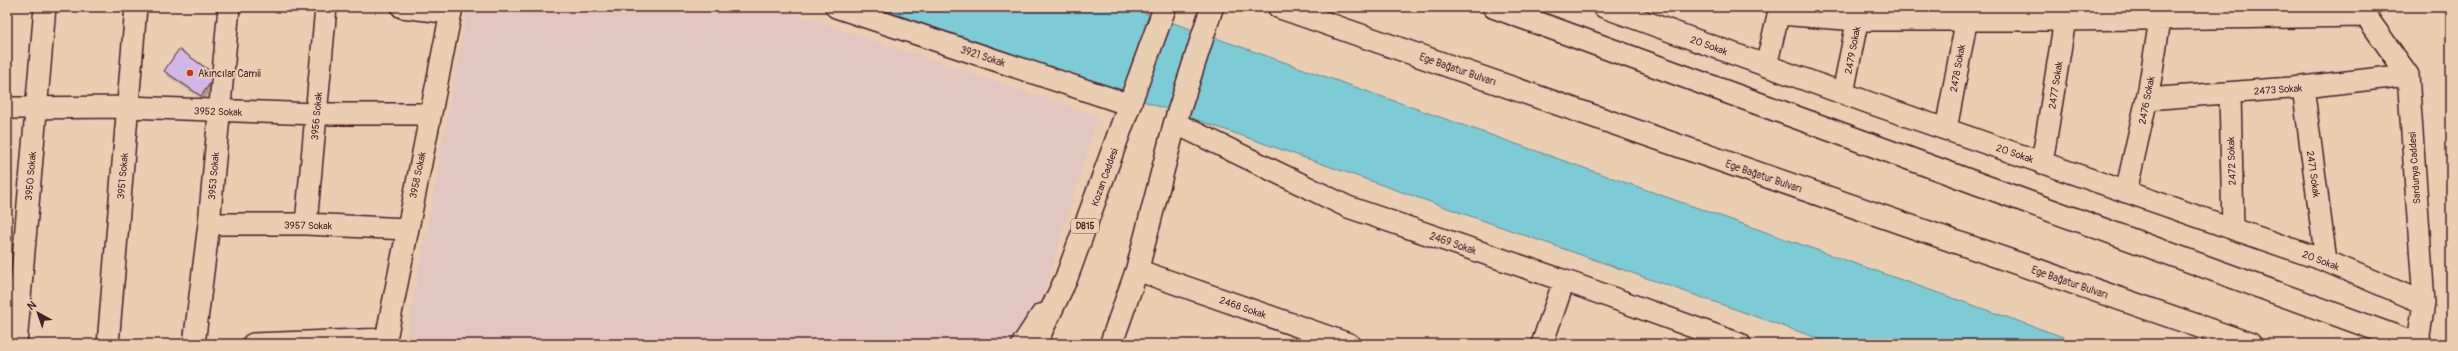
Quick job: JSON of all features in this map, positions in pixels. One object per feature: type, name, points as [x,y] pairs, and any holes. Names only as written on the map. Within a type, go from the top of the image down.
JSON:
[{"type":"main road","name":"Kozan Caddesi","points":[[1036,344],[1066,279],[1165,7]]},
{"type":"main road","name":"Ege Bağatur Bulvarı","points":[[1279,7],[2250,344]]},
{"type":"main road","points":[[1494,7],[2408,342]]},
{"type":"main road","points":[[1111,344],[1137,270],[1175,123],[1211,10]]},
{"type":"main road","points":[[1022,344],[1066,279]]},
{"type":"street","name":"3950 Sokak","points":[[16,344],[45,7]]},
{"type":"street","name":"3951 Sokak","points":[[108,344],[136,7]]},
{"type":"street","name":"3953 Sokak","points":[[194,344],[209,224],[229,7]]},
{"type":"street","name":"3956 Sokak","points":[[306,224],[326,7]]},
{"type":"street","points":[[402,7],[451,10]]},
{"type":"street","name":"3921 Sokak","points":[[836,7],[1130,105]]},
{"type":"street","name":"20 Sokak","points":[[1604,7],[1626,11],[1766,66],[2326,261],[2424,304]]},
{"type":"street","name":"3958 Sokak","points":[[386,341],[406,229],[451,10]]},
{"type":"street","points":[[1766,66],[1780,10],[1859,13],[2066,14],[2364,11],[2408,75]]},
{"type":"street","name":"2479 Sokak","points":[[1843,93],[1859,13]]},
{"type":"street","name":"2478 Sokak","points":[[1946,129],[1968,13]]},
{"type":"street","name":"2476 Sokak","points":[[2126,192],[2147,99],[2161,13]]},
{"type":"street","name":"2477 Sokak","points":[[2042,163],[2066,14]]},
{"type":"street","name":"Sardunya Caddesi","points":[[2408,75],[2424,304],[2408,342]]},
{"type":"street","name":"2473 Sokak","points":[[2147,99],[2303,88],[2408,75]]},
{"type":"street","name":"2471 Sokak","points":[[2303,88],[2326,261]]},
{"type":"street","name":"2472 Sokak","points":[[2230,93],[2233,229]]},
{"type":"street","name":"3952 Sokak","points":[[7,108],[128,107],[316,114],[430,114]]},
{"type":"street","name":"2469 Sokak","points":[[1175,123],[1348,207],[1564,280],[1740,344]]},
{"type":"street","name":"3957 Sokak","points":[[209,224],[306,224],[406,229]]},
{"type":"street","name":"2468 Sokak","points":[[1137,270],[1349,344]]},
{"type":"street","points":[[1542,344],[1564,280]]},
{"type":"street","points":[[253,344],[386,341]]},
{"type":"shaded area","points":[[468,7],[775,7],[1098,116],[1037,317],[1014,344],[405,344]]},
{"type":"water","points":[[876,7],[1128,7],[2083,344],[1834,344]]},
{"type":"building","name":"Akıncılar Camii","points":[[179,49],[216,75],[201,96],[164,71]]},
{"type":"place","name":"Akıncılar Camii","points":[[190,73]]}]
